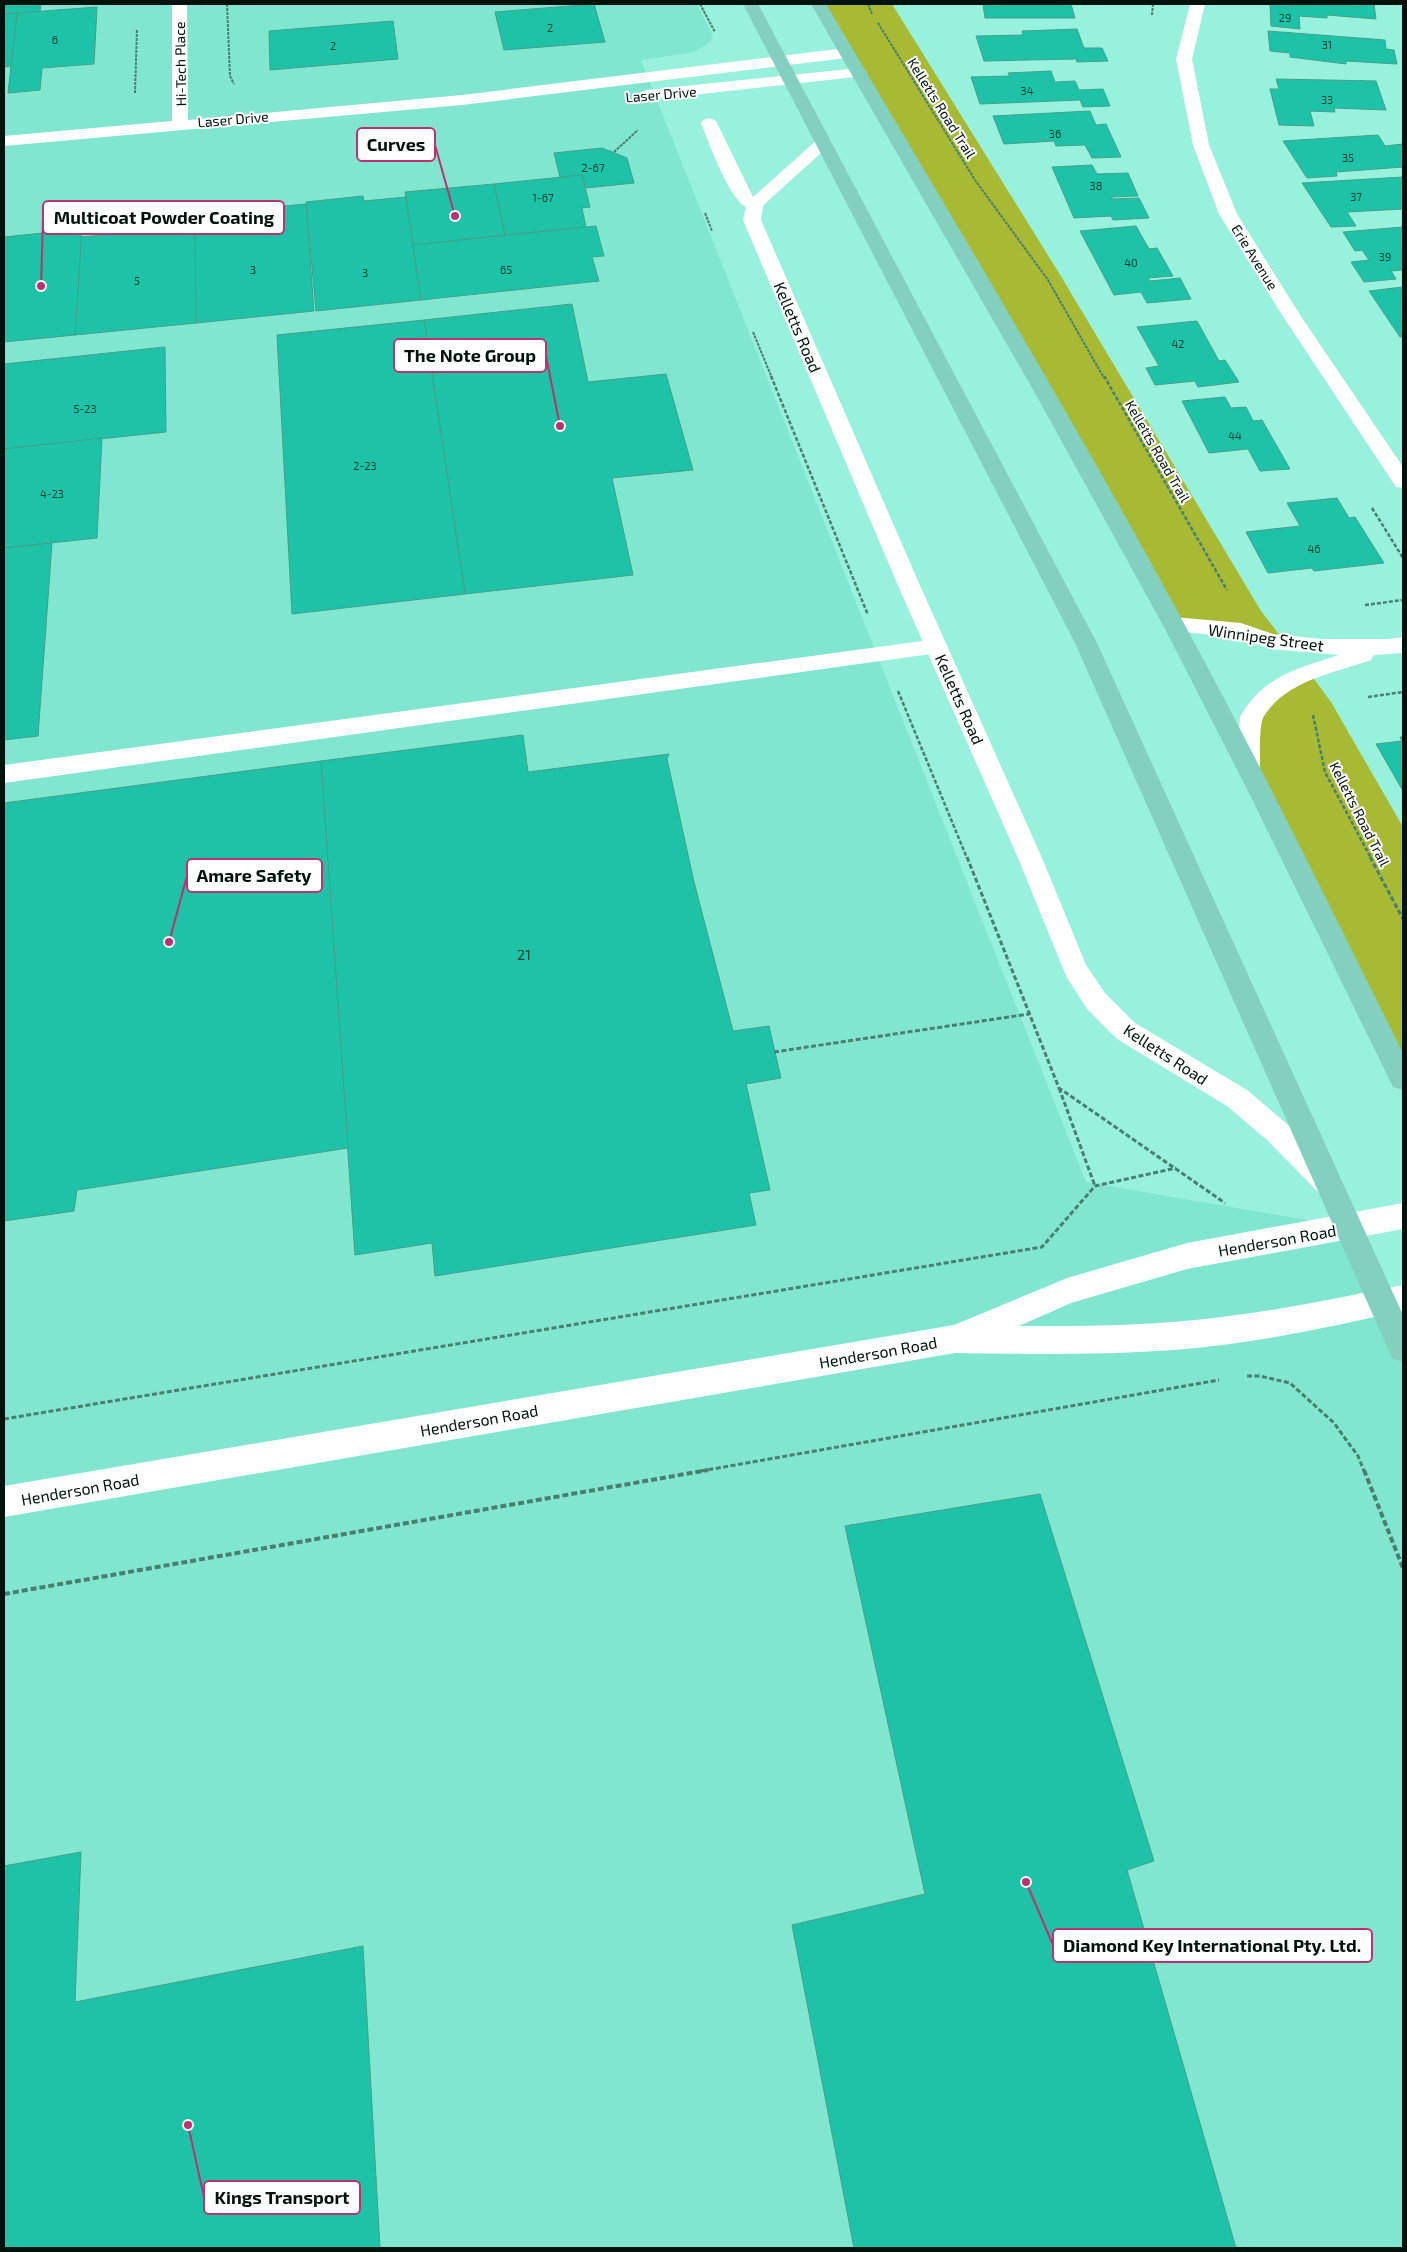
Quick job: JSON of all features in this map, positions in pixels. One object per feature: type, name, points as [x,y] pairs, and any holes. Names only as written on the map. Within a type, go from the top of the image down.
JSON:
[{"type":"main road","name":"Kelletts Road","points":[[750,4],[1086,644],[1348,1227],[1393,1300],[1403,1348]]},
{"type":"main road","points":[[818,4],[1083,462],[1174,625],[1248,768],[1403,1079]]},
{"type":"street","name":"Hi-Tech Place","points":[[179,4],[180,124]]},
{"type":"street","name":"Erie Avenue","points":[[1197,4],[1184,59],[1201,145],[1228,214],[1291,315],[1403,482]]},
{"type":"street","name":"Laser Drive","points":[[4,140],[462,100],[846,53]]},
{"type":"street","name":"Laser Drive","points":[[630,96],[792,82],[859,73]]},
{"type":"street","name":"Laser Drive","points":[[462,100],[612,98]]},
{"type":"street","points":[[709,123],[740,192],[745,200],[755,205],[824,143]]},
{"type":"street","name":"Kelletts Road","points":[[755,205],[752,220],[1030,858],[1076,968],[1096,1001],[1126,1031],[1237,1098],[1277,1132],[1329,1184]]},
{"type":"street","name":"Winnipeg Street","points":[[1174,625],[1241,631],[1271,641],[1322,646],[1396,646]]},
{"type":"street","name":"Winnipeg Street","points":[[1248,768],[1251,717],[1271,694],[1294,678],[1396,646]]},
{"type":"street","points":[[4,774],[937,647]]},
{"type":"street","name":"Henderson Road","points":[[955,1339],[1067,1292],[1187,1256],[1403,1216]]},
{"type":"street","name":"Henderson Road","points":[[4,1502],[955,1339],[1082,1340],[1205,1333],[1276,1323],[1393,1300]]},
{"type":"path","points":[[227,4],[230,76],[235,86]]},
{"type":"path","name":"Kelletts Road Trail","points":[[868,4],[870,12],[975,180],[1048,280],[1226,588],[1257,618],[1271,641]]},
{"type":"path","points":[[135,95],[138,22]]},
{"type":"path","name":"Kelletts Road Trail","points":[[1294,678],[1310,705],[1325,772],[1403,918]]},
{"type":"path","points":[[774,1052],[1029,1014]]},
{"type":"path","points":[[1058,1088],[1095,1186]]},
{"type":"path","points":[[4,1419],[1042,1247],[1095,1186],[1176,1168]]},
{"type":"path","points":[[1240,1376],[1260,1376],[1290,1383],[1334,1423],[1358,1456],[1403,1568]]},
{"type":"path","points":[[4,1594],[1220,1380]]},
{"type":"shaded area","points":[[4,4],[697,4],[713,36],[710,42],[696,51],[641,60],[1086,1182],[1348,1227],[1403,1348],[1403,2248],[4,2248]]},
{"type":"green space","points":[[818,4],[892,4],[1062,278],[1261,611],[1285,642],[1174,625]]},
{"type":"green space","points":[[1308,671],[1331,702],[1403,827],[1403,1079],[1248,768],[1251,717]]},
{"type":"building","points":[[4,4],[41,4],[40,12],[4,14]]},
{"type":"building","points":[[594,4],[605,42],[504,50],[495,12]]},
{"type":"building","points":[[983,4],[1071,4],[1075,18],[985,18]]},
{"type":"building","points":[[1270,4],[1374,4],[1376,19],[1327,15],[1327,18],[1299,16],[1300,29],[1271,26]]},
{"type":"building","points":[[97,7],[94,64],[42,68],[40,90],[8,93],[17,13]]},
{"type":"building","points":[[17,13],[11,66],[4,67],[4,14]]},
{"type":"building","points":[[393,21],[398,59],[270,70],[269,31]]},
{"type":"building","points":[[1077,29],[1084,48],[1102,48],[1108,61],[1077,62],[1076,59],[984,61],[976,36],[1023,35],[1022,31]]},
{"type":"building","points":[[1268,31],[1385,40],[1386,49],[1394,50],[1397,64],[1346,61],[1346,64],[1290,57],[1290,53],[1270,51]]},
{"type":"building","points":[[1051,71],[1055,82],[1075,81],[1079,90],[1103,89],[1110,106],[1083,107],[1080,100],[980,104],[971,77],[1010,76],[1008,73]]},
{"type":"building","points":[[1276,79],[1376,81],[1386,110],[1334,108],[1335,112],[1310,111],[1314,126],[1279,125],[1270,89],[1279,89]]},
{"type":"building","points":[[1090,111],[1096,125],[1106,124],[1121,157],[1092,158],[1085,145],[1056,146],[1054,141],[1004,144],[993,116]]},
{"type":"building","points":[[1378,135],[1385,146],[1403,144],[1403,167],[1336,172],[1337,176],[1307,178],[1283,141]]},
{"type":"building","points":[[602,148],[627,158],[634,183],[586,188],[582,175],[560,177],[554,153]]},
{"type":"building","points":[[1092,165],[1097,174],[1128,173],[1138,196],[1112,197],[1112,199],[1139,198],[1149,218],[1113,220],[1111,216],[1074,218],[1052,167]]},
{"type":"building","points":[[582,175],[590,207],[582,208],[586,227],[505,235],[494,184]]},
{"type":"building","points":[[1403,177],[1403,209],[1347,212],[1356,226],[1331,227],[1302,183]]},
{"type":"building","points":[[494,184],[505,235],[413,245],[405,192]]},
{"type":"building","points":[[363,196],[364,201],[406,197],[421,300],[316,311],[306,202]]},
{"type":"building","points":[[306,204],[314,311],[196,323],[196,214]]},
{"type":"building","points":[[164,214],[163,230],[195,227],[196,323],[75,335],[81,237],[117,234],[118,218]]},
{"type":"building","points":[[596,226],[604,256],[592,257],[599,281],[421,300],[413,245]]},
{"type":"building","points":[[1136,226],[1149,249],[1157,248],[1173,276],[1148,278],[1150,281],[1180,278],[1191,299],[1147,303],[1141,292],[1114,295],[1080,231]]},
{"type":"building","points":[[1403,227],[1403,270],[1391,271],[1396,279],[1364,282],[1351,262],[1369,260],[1362,250],[1355,251],[1343,232]]},
{"type":"building","points":[[82,229],[75,335],[4,342],[4,237]]},
{"type":"building","points":[[1403,287],[1403,337],[1400,337],[1369,291]]},
{"type":"building","points":[[572,304],[588,382],[666,374],[693,470],[612,478],[633,575],[465,594],[424,320]]},
{"type":"building","points":[[424,320],[465,594],[292,614],[277,335]]},
{"type":"building","points":[[1197,321],[1219,361],[1225,360],[1239,382],[1198,387],[1195,381],[1155,385],[1146,368],[1159,366],[1137,327]]},
{"type":"building","points":[[165,347],[166,432],[4,449],[4,364]]},
{"type":"building","points":[[1225,397],[1231,408],[1246,407],[1253,421],[1262,420],[1290,469],[1260,471],[1248,449],[1209,453],[1182,401]]},
{"type":"building","points":[[102,438],[97,538],[4,548],[4,449]]},
{"type":"building","points":[[1337,498],[1349,518],[1355,517],[1384,563],[1314,571],[1312,568],[1268,573],[1246,532],[1300,526],[1287,503]]},
{"type":"building","points":[[52,543],[38,736],[4,740],[4,548]]},
{"type":"building","points":[[523,735],[528,772],[669,754],[667,759],[694,882],[733,1031],[769,1026],[781,1078],[746,1084],[770,1190],[749,1193],[756,1225],[435,1276],[432,1243],[355,1255],[321,761]]},
{"type":"building","points":[[1400,737],[1403,737],[1403,791],[1376,744],[1402,741]]},
{"type":"building","points":[[321,761],[348,1148],[77,1190],[74,1211],[4,1221],[4,803]]},
{"type":"building","points":[[1040,1494],[1154,1861],[1127,1870],[1236,2248],[854,2248],[792,1925],[925,1894],[845,1526]]},
{"type":"building","points":[[81,1852],[75,2002],[363,1946],[380,2248],[4,2248],[4,1866]]},
{"type":"place","name":"Curves","points":[[455,216]]},
{"type":"place","name":"Multicoat Powder Coating","points":[[41,286]]},
{"type":"place","name":"The Note Group","points":[[560,426]]},
{"type":"place","name":"Amare Safety","points":[[169,942]]},
{"type":"place","name":"Diamond Key International Pty. Ltd.","points":[[1026,1882]]},
{"type":"place","name":"Kings Transport","points":[[188,2125]]}]
